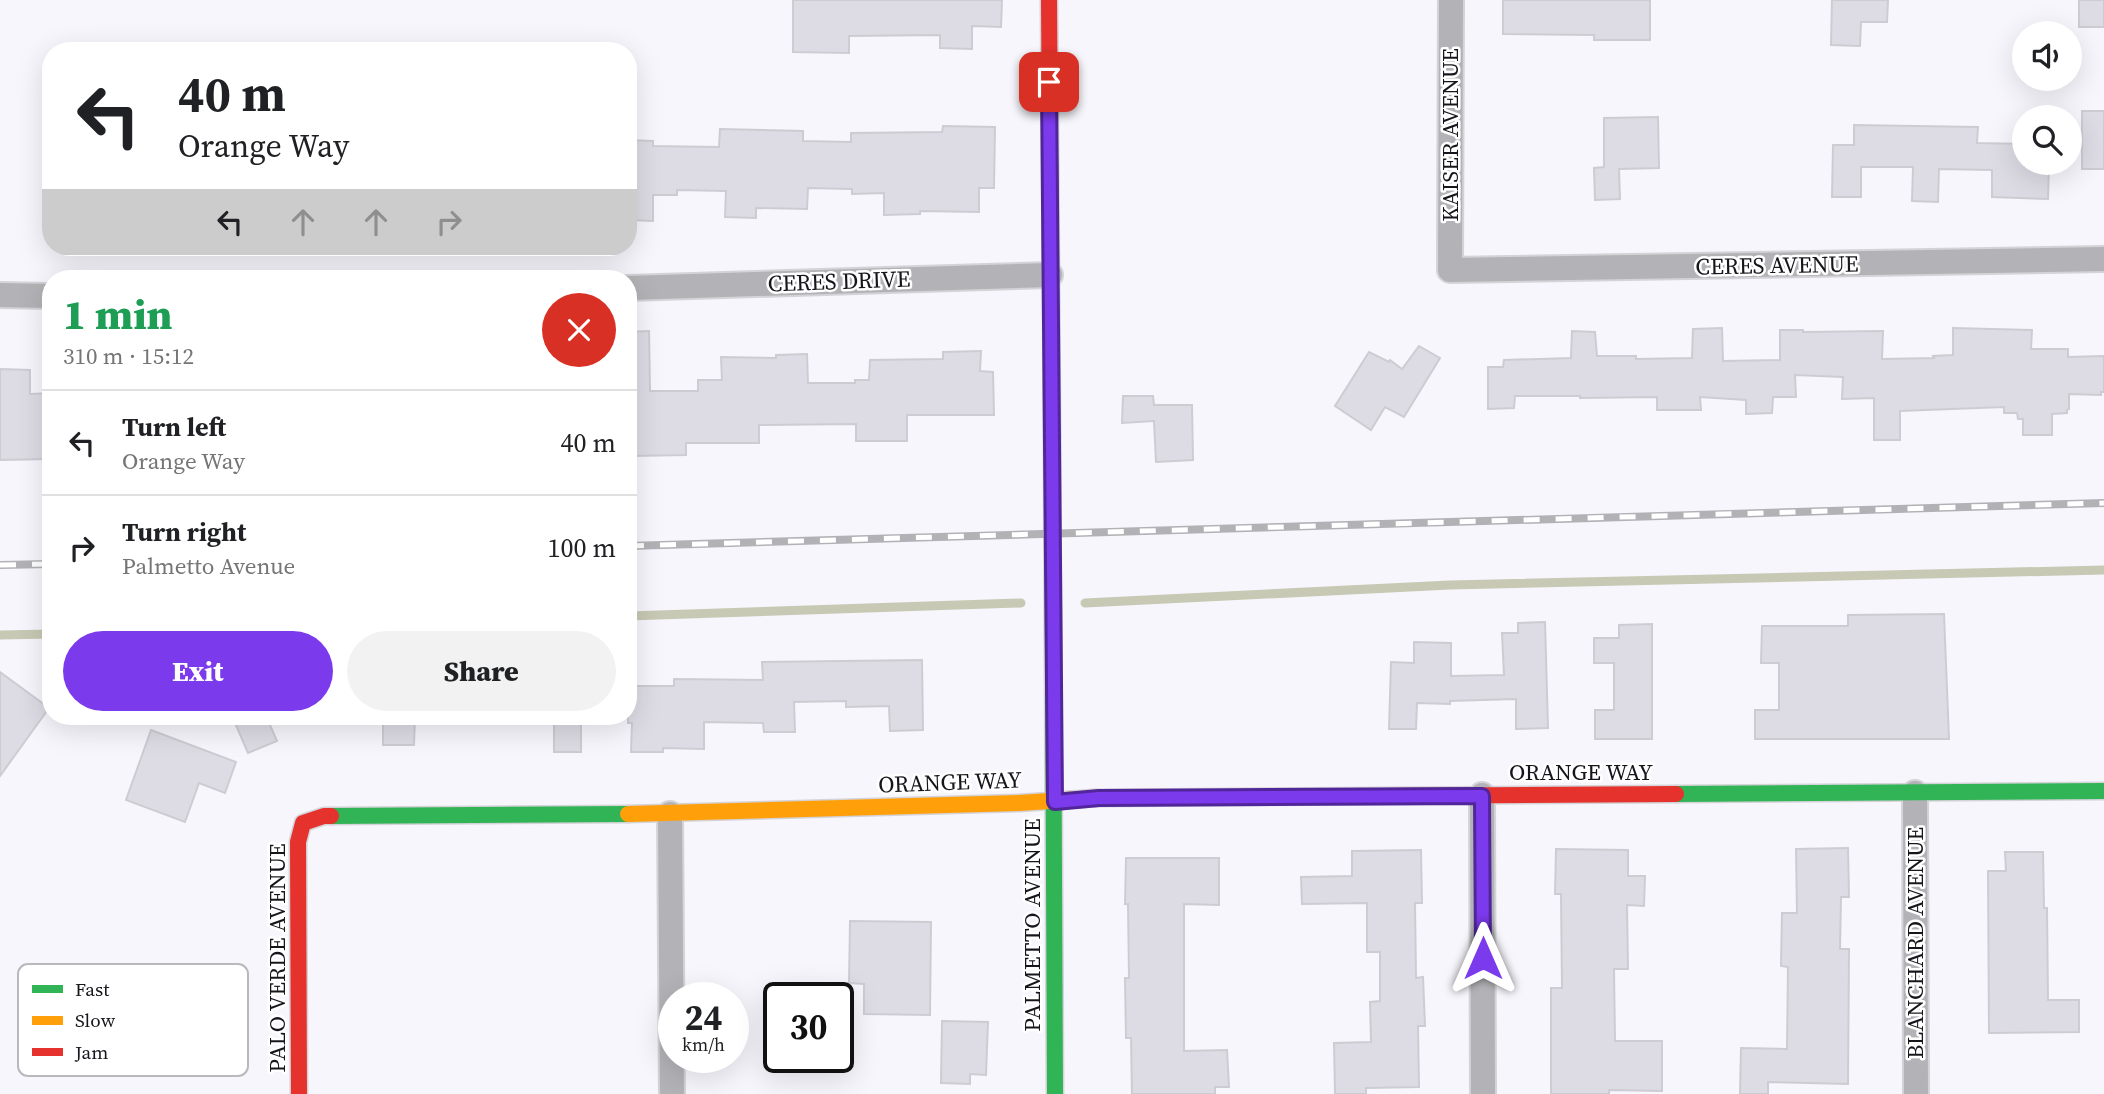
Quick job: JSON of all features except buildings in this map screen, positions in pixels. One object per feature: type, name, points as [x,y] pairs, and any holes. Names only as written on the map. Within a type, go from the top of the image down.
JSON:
[{"type":"street","name":"PALMETTO AVENUE","points":[[1049,0],[1055,1094]]},
{"type":"street","name":"KAISER AVENUE","points":[[1450,270],[1451,0]]},
{"type":"street","name":"CERES AVENUE","points":[[1450,270],[2104,259]]},
{"type":"street","name":"CERES DRIVE","points":[[637,288],[1050,275]]},
{"type":"street","points":[[0,295],[42,296]]},
{"type":"street","name":"ORANGE WAY","points":[[303,823],[324,816],[670,814],[1055,802],[1099,798],[2104,791]]},
{"type":"street","name":"BLANCHARD AVENUE","points":[[1915,793],[1916,1094]]},
{"type":"street","points":[[1482,796],[1483,1094]]},
{"type":"street","points":[[670,814],[672,1094]]},
{"type":"street","name":"PALO VERDE AVENUE","points":[[299,1094],[299,842],[303,823]]},
{"type":"waterway","points":[[1085,603],[1450,585],[2104,570]]},
{"type":"waterway","points":[[637,616],[1021,603]]},
{"type":"waterway","points":[[0,635],[42,634]]},
{"type":"railway","points":[[637,546],[2104,503]]},
{"type":"railway","points":[[0,565],[42,564]]},
{"type":"traffic: fast","points":[[1052,436],[1055,1094]]},
{"type":"traffic: fast","points":[[1676,794],[2104,791]]},
{"type":"traffic: fast","points":[[331,816],[628,814]]},
{"type":"traffic: slow","points":[[628,814],[1019,803],[1095,798]]},
{"type":"traffic: jam","points":[[1049,0],[1052,436]]},
{"type":"traffic: jam","points":[[1095,798],[1676,794]]},
{"type":"traffic: jam","points":[[299,1094],[298,842],[303,823],[331,816]]},
{"type":"route","points":[[1049,82],[1055,802],[1099,798],[1482,796],[1483,958]]}]
